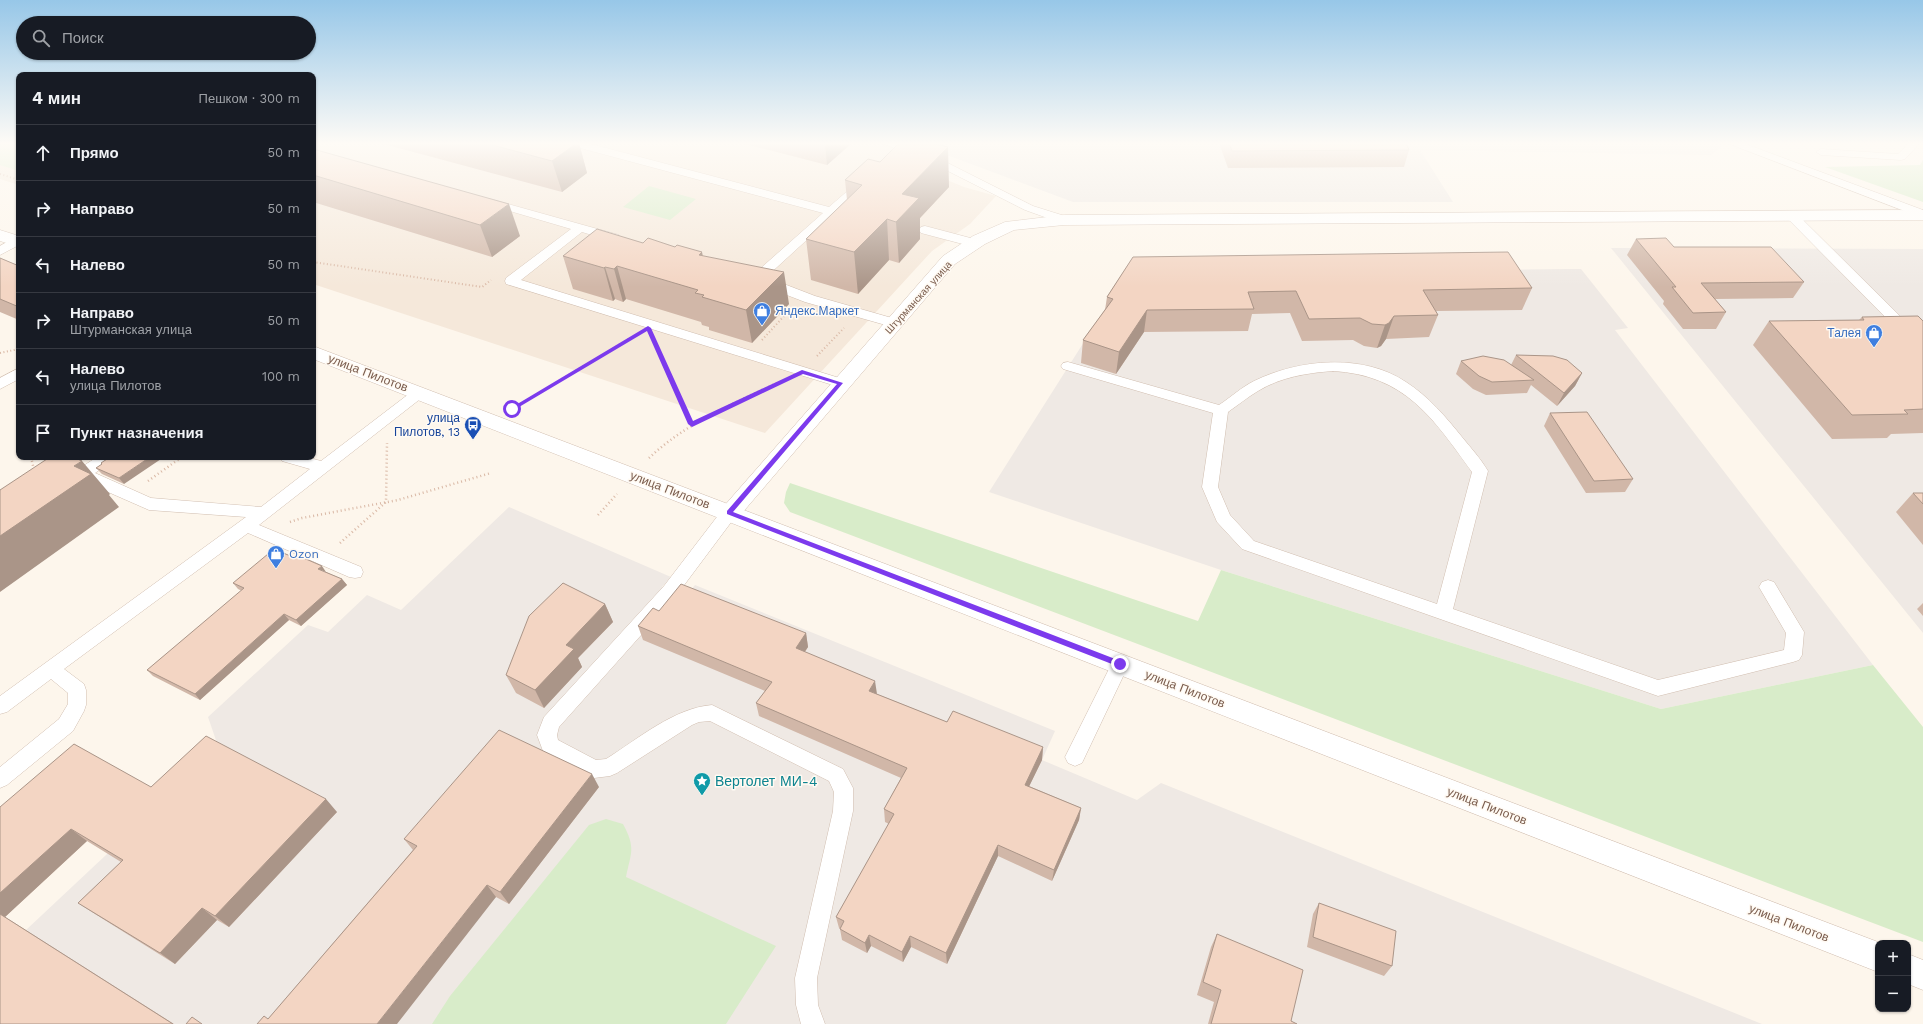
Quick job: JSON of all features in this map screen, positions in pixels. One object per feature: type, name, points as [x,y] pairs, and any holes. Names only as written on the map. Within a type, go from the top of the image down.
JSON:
[{"type":"street","name":"Штурманская улица","points":[[729,512],[949,260],[974,243],[1011,225],[1064,220],[1923,214]]},
{"type":"street","points":[[0,235],[16,241]]},
{"type":"street","name":"улица Пилотов","points":[[316,353],[1875,957]]},
{"type":"street","points":[[1911,970],[1923,975]]},
{"type":"lane","points":[[754,191],[831,211]]},
{"type":"lane","points":[[757,278],[854,191]]},
{"type":"lane","points":[[995,191],[1029,208],[1064,220]]},
{"type":"lane","points":[[1861,191],[1923,214]]},
{"type":"lane","points":[[476,198],[624,240]]},
{"type":"lane","points":[[1792,216],[1923,347]]},
{"type":"lane","points":[[580,228],[510,281],[841,383]]},
{"type":"lane","points":[[925,230],[974,243]]},
{"type":"lane","points":[[0,251],[16,243]]},
{"type":"lane","points":[[742,274],[757,278],[810,299],[894,323]]},
{"type":"lane","points":[[1068,366],[1221,410]]},
{"type":"lane","points":[[1443,613],[1480,471],[1455,437],[1423,404],[1400,385],[1379,374],[1342,366],[1302,370],[1263,382],[1221,410],[1210,487],[1223,518],[1248,545],[1658,688],[1793,655],[1795,632],[1768,587]]},
{"type":"lane","points":[[0,384],[16,375]]},
{"type":"lane","points":[[0,706],[246,526],[419,393]]},
{"type":"lane","points":[[64,487],[104,460]]},
{"type":"lane","points":[[298,460],[322,467]]},
{"type":"lane","points":[[83,474],[149,504],[264,512]]},
{"type":"lane","points":[[729,512],[670,591],[550,723],[547,736],[550,745],[594,769],[610,767],[685,719],[698,714],[712,713],[836,775],[842,781],[844,790],[843,811],[806,978],[807,1005],[812,1024]]},
{"type":"lane","points":[[246,526],[354,572]]},
{"type":"lane","points":[[1075,757],[1120,664]]},
{"type":"lane","points":[[0,779],[66,725],[77,705],[77,690],[51,669]]},
{"type":"path","points":[[316,262],[482,287],[494,278]]},
{"type":"path","points":[[748,354],[786,314],[792,292]]},
{"type":"path","points":[[657,450],[692,424],[802,372],[858,312]]},
{"type":"path","points":[[512,409],[634,336]]},
{"type":"path","points":[[654,342],[692,424]]},
{"type":"path","points":[[0,353],[16,350]]},
{"type":"path","points":[[323,559],[386,502],[387,440]]},
{"type":"path","points":[[31,460],[35,473]]},
{"type":"path","points":[[128,494],[178,460]]},
{"type":"path","points":[[261,532],[302,518],[386,502],[491,473]]},
{"type":"path","points":[[598,515],[618,492]]},
{"type":"shaded area","points":[[316,191],[977,191],[996,196],[970,224],[932,251],[765,433],[316,285]]},
{"type":"shaded area","points":[[1043,191],[1446,191],[1453,202],[1073,202]]},
{"type":"shaded area","points":[[1611,248],[1923,249],[1923,633],[1825,512]]},
{"type":"shaded area","points":[[1581,269],[1628,328],[1615,330],[1873,665],[1661,709],[1221,570],[989,492],[1127,274]]},
{"type":"shaded area","points":[[509,507],[671,577],[662,587],[685,598],[695,585],[1055,731],[1042,760],[1137,800],[1161,783],[1762,1024],[0,1024],[26,930],[219,749],[208,717],[308,625],[328,632],[367,595],[401,610]]},
{"type":"green space","points":[[643,191],[666,191],[696,199],[670,220],[623,207]]},
{"type":"green space","points":[[1892,191],[1923,191],[1923,202]]},
{"type":"green space","points":[[790,483],[1198,621],[1221,570],[1661,709],[1873,665],[1923,727],[1923,942],[790,512],[784,503],[786,492]]},
{"type":"green space","points":[[606,819],[623,824],[630,839],[631,856],[626,877],[776,946],[726,1024],[432,1024],[450,996],[589,825]]},
{"type":"building","points":[[366,191],[462,191],[509,204],[480,225]]},
{"type":"building","points":[[856,191],[905,191],[902,194],[919,198],[896,222],[887,219],[854,252],[806,239]]},
{"type":"building","points":[[597,229],[643,243],[648,238],[675,247],[677,245],[702,252],[699,255],[784,272],[746,310],[702,297],[704,295],[695,293],[698,290],[617,266],[614,269],[604,268],[563,256]]},
{"type":"building","points":[[1666,238],[1674,247],[1771,247],[1804,282],[1701,283],[1726,312],[1693,313],[1672,287],[1676,287],[1636,239]]},
{"type":"building","points":[[1508,252],[1532,288],[1423,290],[1438,315],[1394,316],[1389,323],[1385,325],[1372,324],[1360,318],[1309,319],[1296,291],[1248,292],[1254,309],[1147,310],[1119,352],[1083,340],[1113,299],[1107,297],[1133,257]]},
{"type":"building","points":[[0,258],[16,265],[16,306],[0,299]]},
{"type":"building","points":[[1918,316],[1923,321],[1923,409],[1904,410],[1908,414],[1852,415],[1769,321],[1864,320],[1862,317]]},
{"type":"building","points":[[1516,355],[1553,356],[1567,360],[1582,373],[1564,393]]},
{"type":"building","points":[[1483,356],[1504,360],[1534,380],[1492,382],[1479,376],[1461,361]]},
{"type":"building","points":[[1587,412],[1633,479],[1594,481],[1550,413]]},
{"type":"building","points":[[45,460],[80,460],[82,461],[74,466],[91,474],[0,536],[0,490]]},
{"type":"building","points":[[106,460],[146,460],[119,478],[96,468],[102,464],[101,463]]},
{"type":"building","points":[[1913,493],[1923,493],[1923,504]]},
{"type":"building","points":[[274,549],[295,558],[299,556],[322,566],[318,569],[342,579],[296,620],[284,614],[195,694],[147,670],[244,588],[233,583]]},
{"type":"building","points":[[563,583],[605,604],[566,645],[574,649],[535,690],[506,675],[529,616]]},
{"type":"building","points":[[681,584],[806,633],[796,648],[875,681],[869,691],[947,722],[953,711],[1043,747],[1025,785],[1081,808],[1054,870],[998,845],[946,953],[910,936],[902,952],[869,935],[865,943],[840,929],[844,921],[836,917],[894,814],[884,809],[907,768],[756,703],[772,682],[638,626],[653,608],[659,611]]},
{"type":"building","points":[[499,730],[592,774],[500,892],[487,885],[377,1024],[257,1024],[264,1016],[268,1019],[417,846],[404,839]]},
{"type":"building","points":[[206,736],[326,799],[215,916],[202,908],[160,953],[78,903],[123,860],[71,829],[0,893],[0,807],[74,744],[151,787]]},
{"type":"building","points":[[1319,903],[1396,931],[1392,966],[1313,937]]},
{"type":"building","points":[[0,914],[173,1024],[0,1024]]},
{"type":"building","points":[[1217,934],[1303,970],[1291,1021],[1297,1024],[1211,1024],[1221,990],[1203,982]]},
{"type":"building","points":[[192,1017],[202,1024],[186,1024]]},
{"type":"place","name":"Яндекс.Маркет","points":[[762,326]]},
{"type":"place","name":"Талея","points":[[1874,348]]},
{"type":"place","name":"улица Пилотов, 13","points":[[473,440]]},
{"type":"place","name":"Ozon","points":[[276,569]]},
{"type":"place","name":"Вертолет МИ-4","points":[[702,796]]},
{"type":"route","points":[[512,409],[648,328],[692,424],[802,372],[841,383],[729,512],[1120,664]]}]
